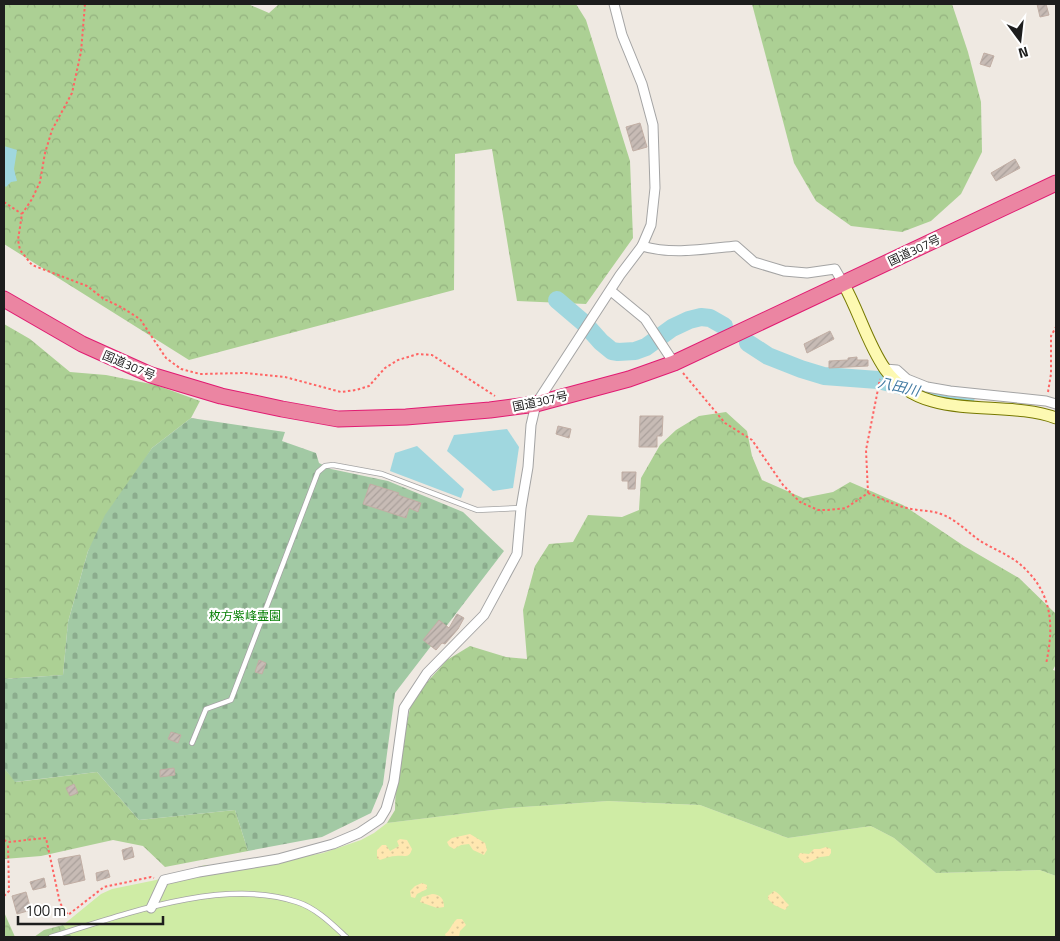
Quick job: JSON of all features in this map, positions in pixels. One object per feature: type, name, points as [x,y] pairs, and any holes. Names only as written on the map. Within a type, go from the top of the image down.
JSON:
[{"type":"highway","name":"国道307号","points":[[4,299],[82,344],[151,375],[221,396],[338,419],[406,417],[472,412],[536,404],[629,379],[674,363],[1056,183]]},
{"type":"street","points":[[151,908],[164,880],[199,872],[278,859],[333,844],[359,833],[380,819],[386,810],[394,780],[404,708],[427,673],[484,615],[495,598],[517,554],[531,425],[536,404],[620,275],[642,246],[650,226],[654,188],[653,125],[642,84],[622,35],[614,4]]},
{"type":"street","points":[[642,246],[652,249],[677,251],[736,246],[754,262],[784,271],[807,273],[835,269],[885,369],[910,392],[925,399],[942,403],[1027,410],[1056,418]]},
{"type":"street","points":[[611,291],[645,319],[674,363]]},
{"type":"street","points":[[885,369],[897,370],[907,379],[927,387],[1046,401],[1056,404]]},
{"type":"lane","points":[[192,743],[206,709],[231,700],[318,472],[325,466],[333,465],[382,474],[477,510],[521,508]]},
{"type":"lane","points":[[51,937],[151,908],[233,893],[266,894],[299,902],[322,916],[346,937]]},
{"type":"path","points":[[85,4],[81,52],[72,93],[52,130],[45,153],[40,182],[22,214],[18,240],[20,250],[32,265],[87,286],[104,299],[121,307],[140,320],[166,358],[181,369],[200,374],[244,373],[285,377],[341,392],[368,386],[385,368],[398,360],[418,354],[432,355],[496,396]]},
{"type":"path","points":[[4,202],[22,214]]},
{"type":"path","points":[[1046,401],[1051,374],[1050,336],[1056,327]]},
{"type":"path","points":[[674,363],[725,423],[752,440],[783,485],[800,502],[818,510],[846,508],[868,493]]},
{"type":"path","points":[[868,493],[866,450],[880,377],[885,369]]},
{"type":"path","points":[[868,493],[907,508],[941,514],[960,524],[978,539],[1014,560],[1028,571],[1046,598],[1051,622],[1051,642],[1046,664]]},
{"type":"path","points":[[4,840],[8,842],[46,838],[60,903],[68,915],[104,887],[151,877],[164,880]]},
{"type":"path","points":[[4,896],[9,890],[8,842]]},
{"type":"green space","points":[[4,4],[248,4],[269,13],[279,4],[576,4],[586,20],[630,161],[633,238],[586,304],[517,301],[492,149],[455,154],[454,290],[189,360],[4,244]]},
{"type":"green space","points":[[752,4],[952,4],[968,52],[981,102],[982,152],[961,194],[931,221],[902,232],[851,226],[816,201],[794,163]]},
{"type":"green space","points":[[4,324],[30,339],[70,372],[106,375],[156,385],[200,401],[191,418],[152,448],[88,551],[68,622],[63,675],[4,679]]},
{"type":"green space","points":[[726,412],[747,431],[752,456],[762,480],[803,498],[833,492],[850,482],[903,505],[964,546],[1019,578],[1056,614],[1056,664],[1053,670],[1056,671],[1056,876],[1040,870],[936,873],[894,838],[871,826],[788,838],[700,805],[608,801],[509,808],[387,823],[395,810],[396,773],[412,699],[447,660],[470,646],[506,657],[527,659],[523,610],[535,566],[549,544],[573,542],[588,515],[622,517],[639,510],[641,478],[660,445],[676,430],[699,416]]},
{"type":"green space","name":"枚方紫峰霊園","points":[[191,418],[285,432],[282,441],[316,453],[319,463],[331,469],[388,481],[463,512],[504,551],[395,693],[383,784],[371,813],[322,837],[248,851],[235,810],[139,820],[97,772],[15,782],[4,768],[4,679],[63,675],[68,622],[88,551],[105,515],[152,448]]},
{"type":"green space","points":[[4,768],[16,782],[97,772],[139,820],[235,810],[248,851],[165,867],[143,846],[113,840],[41,856],[4,859]]},
{"type":"green space","points":[[608,801],[700,805],[788,838],[871,826],[894,838],[936,873],[1040,870],[1056,876],[1056,937],[72,937],[63,925],[101,894],[112,889],[156,880],[205,865],[256,866],[323,853],[361,840],[387,823],[509,808]]},
{"type":"green space","points":[[4,912],[15,937],[4,937]]},
{"type":"green space","points":[[63,925],[72,937],[34,937],[44,930]]},
{"type":"sand","points":[[470,834],[485,843],[487,850],[484,855],[473,850],[469,844],[461,845],[454,849],[447,842],[452,838]]},
{"type":"sand","points":[[400,839],[407,840],[412,849],[409,854],[380,860],[377,858],[377,850],[382,845],[386,845],[390,851],[399,846],[397,841]]},
{"type":"sand","points":[[826,847],[831,849],[829,856],[804,863],[798,857],[800,853],[809,854],[814,849]]},
{"type":"sand","points":[[422,883],[427,885],[427,889],[417,894],[415,898],[411,897],[410,891]]},
{"type":"sand","points":[[774,891],[789,905],[785,910],[774,905],[768,899],[768,896]]},
{"type":"sand","points":[[432,894],[441,898],[444,907],[437,908],[420,902],[422,897]]},
{"type":"sand","points":[[457,919],[462,919],[466,925],[460,931],[459,937],[446,937],[445,934]]},
{"type":"water","points":[[4,146],[17,150],[14,169],[17,181],[11,182],[6,187],[4,185]]},
{"type":"water","points":[[507,429],[519,447],[513,488],[493,491],[447,451],[454,435]]},
{"type":"water","points":[[417,446],[464,489],[461,498],[390,471],[395,453]]},
{"type":"building","points":[[1037,4],[1046,4],[1049,15],[1040,17]]},
{"type":"building","points":[[984,53],[994,56],[990,67],[980,64]]},
{"type":"building","points":[[640,123],[647,147],[633,151],[626,127]]},
{"type":"building","points":[[1015,159],[1020,168],[996,181],[991,173]]},
{"type":"building","points":[[830,331],[834,339],[807,353],[804,344]]},
{"type":"building","points":[[857,357],[857,360],[868,360],[868,366],[829,368],[829,361],[848,360],[848,358]]},
{"type":"building","points":[[640,416],[663,416],[662,436],[657,436],[657,447],[639,447]]},
{"type":"building","points":[[558,426],[571,429],[569,438],[556,434]]},
{"type":"building","points":[[622,472],[636,472],[635,489],[628,489],[628,481],[622,481]]},
{"type":"building","points":[[370,484],[399,493],[398,495],[421,503],[418,512],[409,508],[406,518],[363,504]]},
{"type":"building","points":[[457,614],[464,618],[458,629],[445,644],[442,643],[436,650],[423,640],[439,620],[449,628]]},
{"type":"building","points":[[259,660],[266,663],[262,674],[255,672]]},
{"type":"building","points":[[171,732],[181,735],[178,743],[168,739]]},
{"type":"building","points":[[174,768],[175,775],[160,777],[160,770]]},
{"type":"building","points":[[74,784],[78,793],[70,796],[66,788]]},
{"type":"building","points":[[132,847],[134,857],[124,860],[122,850]]},
{"type":"building","points":[[80,855],[85,880],[64,885],[58,859]]},
{"type":"building","points":[[108,870],[110,877],[97,881],[96,873]]},
{"type":"building","points":[[44,878],[46,887],[33,890],[30,882]]},
{"type":"building","points":[[26,892],[31,910],[17,914],[12,896]]},
{"type":"waterway","name":"八田川","points":[[557,300],[584,323],[601,342],[612,351],[618,352],[635,351],[646,347],[672,328],[701,317],[710,318],[724,326]]},
{"type":"waterway","name":"八田川","points":[[748,343],[768,356],[824,376],[878,380],[928,392],[966,397]]}]
